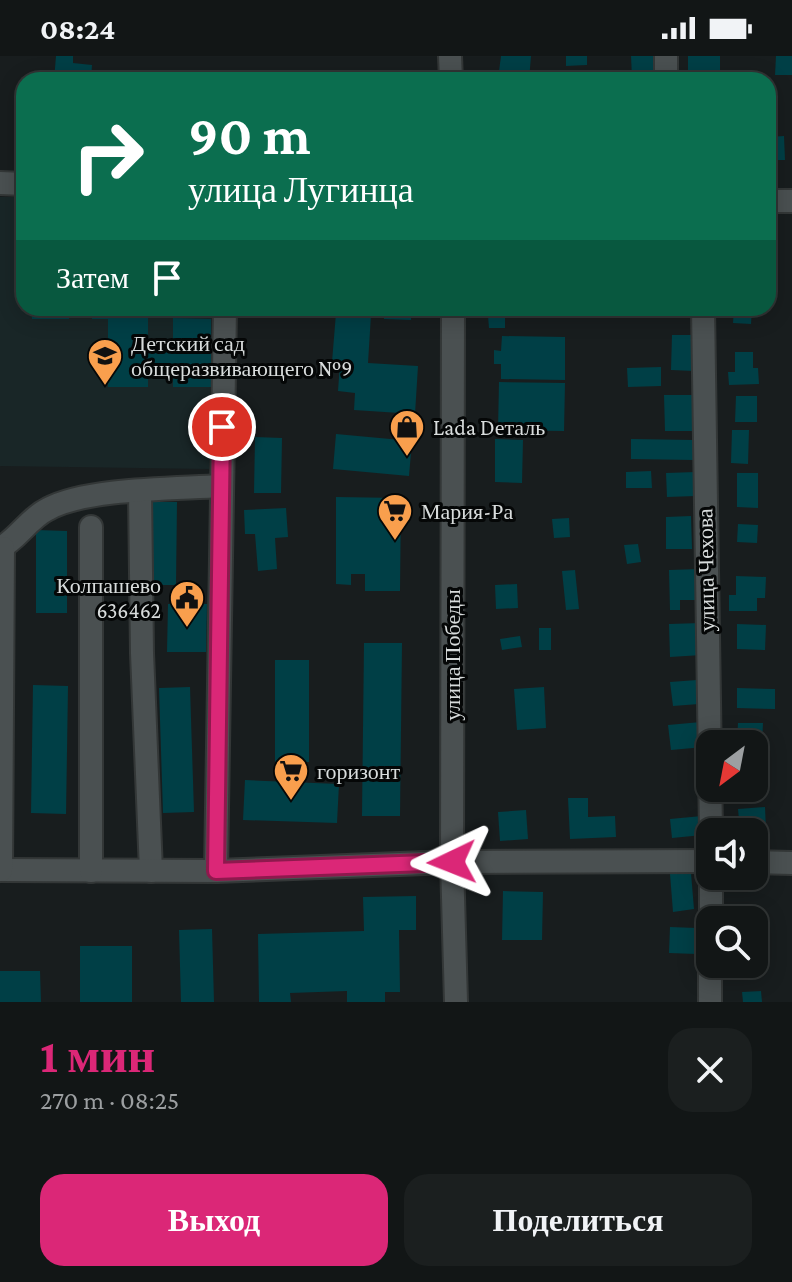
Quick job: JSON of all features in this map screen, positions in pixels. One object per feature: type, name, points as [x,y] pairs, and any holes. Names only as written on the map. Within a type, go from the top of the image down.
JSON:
[{"type":"street","points":[[216,871],[225,316]]},
{"type":"street","name":"улица Победы","points":[[453,316],[452,862],[456,1002]]},
{"type":"street","name":"улица Чехова","points":[[703,316],[711,818]]},
{"type":"street","points":[[220,486],[101,495],[48,508],[1,548],[1,870],[216,871],[452,862],[696,861]]},
{"type":"street","points":[[140,492],[142,653],[151,871]]},
{"type":"street","points":[[91,527],[91,871]]},
{"type":"street","points":[[768,862],[792,863]]},
{"type":"street","points":[[710,978],[710,1002]]},
{"type":"shaded area","name":"Детский сад общеразвивающего №9","points":[[0,197],[16,197],[16,316],[212,316],[209,469],[0,466]]},
{"type":"building","points":[[56,56],[73,56],[73,63],[92,65],[92,72],[55,72]]},
{"type":"building","points":[[501,56],[531,56],[530,72],[499,72]]},
{"type":"building","points":[[566,56],[587,56],[587,65],[566,66]]},
{"type":"building","points":[[631,56],[658,56],[659,72],[632,72]]},
{"type":"building","points":[[688,56],[720,56],[720,72],[688,72]]},
{"type":"building","points":[[776,56],[792,56],[792,75],[776,75]]},
{"type":"building","points":[[776,136],[784,136],[785,160],[776,160]]},
{"type":"building","points":[[32,316],[69,316],[69,319],[32,319]]},
{"type":"building","points":[[92,316],[148,318],[148,347],[173,347],[173,318],[211,319],[211,387],[173,387],[173,368],[148,368],[148,387],[108,387],[108,319],[92,319]]},
{"type":"building","points":[[336,316],[371,316],[368,363],[418,366],[415,414],[354,410],[355,393],[338,391],[340,363],[332,362]]},
{"type":"building","points":[[384,316],[411,316],[411,320],[384,319]]},
{"type":"building","points":[[488,316],[505,316],[505,328],[489,328]]},
{"type":"building","points":[[733,316],[752,316],[751,324],[733,323]]},
{"type":"building","points":[[672,335],[695,335],[694,371],[671,370]]},
{"type":"building","points":[[502,336],[565,337],[565,380],[501,379],[501,364],[494,364],[494,350],[501,351]]},
{"type":"building","points":[[735,352],[753,352],[753,368],[758,368],[759,384],[729,385],[728,372],[735,372]]},
{"type":"building","points":[[661,367],[661,386],[628,387],[627,368]]},
{"type":"building","points":[[499,382],[565,383],[564,431],[498,430]]},
{"type":"building","points":[[664,395],[698,395],[698,431],[665,431]]},
{"type":"building","points":[[736,396],[757,396],[757,422],[735,422]]},
{"type":"building","points":[[732,430],[749,430],[748,464],[731,463]]},
{"type":"building","points":[[336,434],[412,441],[409,476],[333,469]]},
{"type":"building","points":[[255,437],[282,438],[281,493],[254,493]]},
{"type":"building","points":[[495,439],[523,440],[522,483],[495,482]]},
{"type":"building","points":[[631,439],[694,440],[694,460],[631,459]]},
{"type":"building","points":[[651,471],[652,488],[626,488],[626,472]]},
{"type":"building","points":[[696,472],[696,496],[667,497],[666,473]]},
{"type":"building","points":[[737,473],[758,473],[758,508],[737,507]]},
{"type":"building","points":[[336,497],[401,498],[400,591],[365,591],[365,574],[351,574],[351,585],[336,584]]},
{"type":"building","points":[[145,502],[177,502],[176,585],[144,585]]},
{"type":"building","points":[[286,508],[288,537],[275,538],[277,569],[258,571],[255,534],[245,534],[244,510]]},
{"type":"building","points":[[691,516],[692,549],[666,549],[666,517]]},
{"type":"building","points":[[569,518],[570,537],[554,538],[552,519]]},
{"type":"building","points":[[738,524],[758,525],[757,543],[737,542]]},
{"type":"building","points":[[36,530],[67,531],[67,613],[36,613]]},
{"type":"building","points":[[638,544],[641,562],[627,564],[624,545]]},
{"type":"building","points":[[700,569],[700,600],[680,600],[680,610],[670,610],[669,570]]},
{"type":"building","points":[[575,570],[579,609],[566,610],[562,571]]},
{"type":"building","points":[[736,576],[766,577],[765,598],[757,598],[757,611],[729,611],[729,595],[736,595]]},
{"type":"building","points":[[517,584],[518,608],[496,609],[495,585]]},
{"type":"building","points":[[168,604],[207,604],[206,652],[167,652]]},
{"type":"building","points":[[701,623],[702,655],[670,657],[669,624]]},
{"type":"building","points":[[737,624],[766,625],[765,650],[737,649]]},
{"type":"building","points":[[539,628],[551,628],[551,650],[539,650]]},
{"type":"building","points":[[520,636],[522,647],[502,650],[500,639]]},
{"type":"building","points":[[364,643],[402,643],[400,816],[362,816]]},
{"type":"building","points":[[275,660],[309,660],[309,762],[275,762]]},
{"type":"building","points":[[697,680],[699,704],[673,706],[670,682]]},
{"type":"building","points":[[33,685],[68,686],[66,814],[31,813]]},
{"type":"building","points":[[190,687],[194,812],[163,813],[159,688]]},
{"type":"building","points":[[544,687],[546,728],[517,730],[514,689]]},
{"type":"building","points":[[737,688],[775,689],[775,709],[737,708]]},
{"type":"building","points":[[701,722],[702,730],[696,730],[696,748],[671,750],[668,725]]},
{"type":"building","points":[[738,723],[763,723],[763,730],[738,730]]},
{"type":"building","name":"горизонт","points":[[245,780],[339,784],[337,823],[243,820]]},
{"type":"building","points":[[568,798],[588,798],[588,817],[615,816],[616,837],[570,839]]},
{"type":"building","points":[[765,807],[765,818],[739,818],[738,809]]},
{"type":"building","points":[[526,810],[528,839],[500,841],[498,812]]},
{"type":"building","points":[[702,816],[696,818],[696,836],[672,838],[670,819]]},
{"type":"building","points":[[691,873],[694,909],[673,912],[670,874]]},
{"type":"building","points":[[503,891],[543,892],[542,940],[502,940]]},
{"type":"building","points":[[416,896],[416,930],[399,930],[400,992],[385,992],[385,1002],[347,1002],[347,991],[290,993],[291,1002],[259,1002],[258,934],[364,931],[363,897]]},
{"type":"building","points":[[670,927],[696,928],[696,954],[669,953]]},
{"type":"building","points":[[212,929],[214,1002],[181,1002],[179,930]]},
{"type":"building","points":[[80,946],[132,946],[132,1002],[80,1002]]},
{"type":"building","points":[[0,971],[40,971],[41,1002],[0,1002]]},
{"type":"building","points":[[761,991],[762,1002],[743,1002],[742,992]]},
{"type":"place","name":"Детский сад общеразвивающего №9","points":[[105,387]]},
{"type":"place","name":"Lada Dеталь","points":[[407,458]]},
{"type":"place","name":"Мария-Ра","points":[[395,542]]},
{"type":"place","name":"Колпашево 636462","points":[[187,629]]},
{"type":"place","name":"горизонт","points":[[291,802]]},
{"type":"route","points":[[222,427],[216,871],[452,862]]}]
